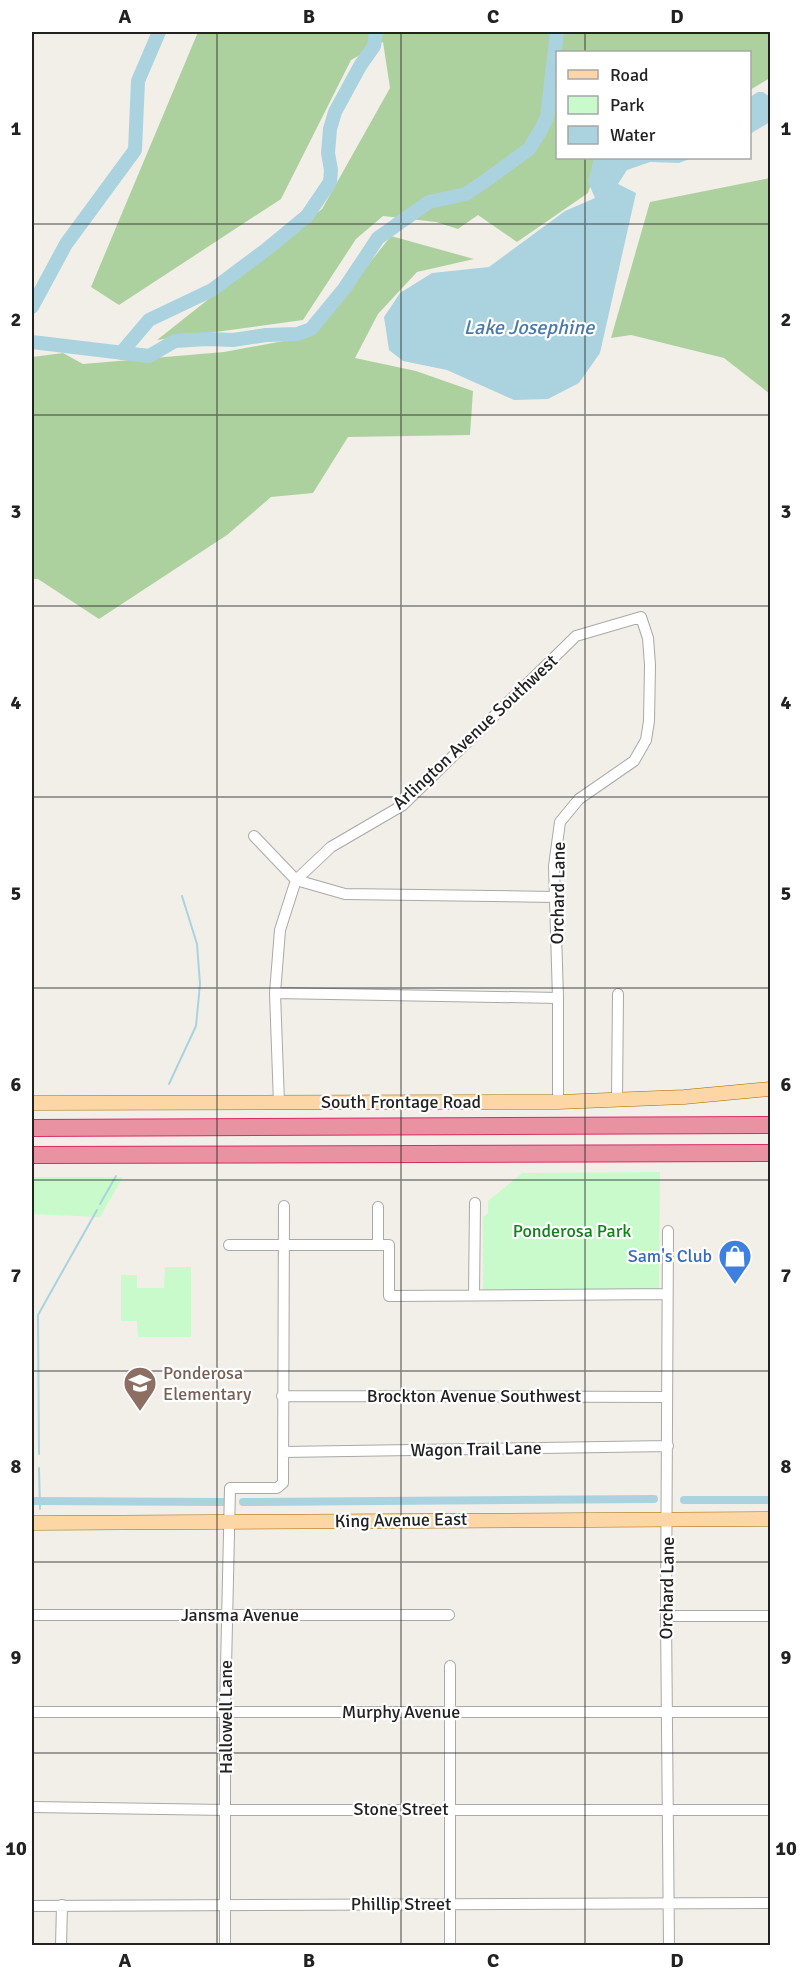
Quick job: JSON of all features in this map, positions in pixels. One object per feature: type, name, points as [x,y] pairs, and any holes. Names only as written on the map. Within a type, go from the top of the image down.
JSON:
[{"type":"highway","points":[[32,1128],[771,1125]]},
{"type":"highway","points":[[32,1155],[771,1153]]},
{"type":"main road","name":"South Frontage Road","points":[[32,1103],[558,1102],[684,1097],[771,1089]]},
{"type":"main road","name":"King Avenue East","points":[[32,1523],[771,1519]]},
{"type":"street","name":"Arlington Avenue Southwest","points":[[279,1102],[275,993],[280,930],[296,880],[331,847],[403,805],[576,636],[641,616]]},
{"type":"street","name":"Orchard Lane","points":[[558,1102],[554,866],[561,822],[579,799],[634,761],[646,740],[650,665],[648,638],[641,616]]},
{"type":"street","points":[[254,836],[296,880],[345,894],[555,897]]},
{"type":"street","points":[[275,993],[558,998]]},
{"type":"street","points":[[617,1100],[618,994]]},
{"type":"street","points":[[474,1295],[475,1203]]},
{"type":"street","points":[[283,1452],[284,1206]]},
{"type":"street","points":[[378,1207],[378,1245]]},
{"type":"street","name":"Orchard Lane","points":[[668,1231],[666,1616],[669,1946]]},
{"type":"street","points":[[229,1245],[389,1245],[389,1296],[667,1294]]},
{"type":"street","name":"Brockton Avenue Southwest","points":[[282,1396],[667,1397]]},
{"type":"street","name":"Wagon Trail Lane","points":[[283,1452],[668,1446]]},
{"type":"street","name":"Hallowell Lane","points":[[225,1946],[225,1713],[230,1488],[277,1488],[283,1483],[283,1452]]},
{"type":"street","name":"Jansma Avenue","points":[[32,1615],[449,1615]]},
{"type":"street","points":[[666,1616],[771,1616]]},
{"type":"street","points":[[450,1666],[450,1946]]},
{"type":"street","name":"Murphy Avenue","points":[[32,1712],[771,1712]]},
{"type":"street","name":"Stone Street","points":[[32,1807],[226,1810],[450,1808],[771,1810]]},
{"type":"street","name":"Phillip Street","points":[[32,1906],[771,1903]]},
{"type":"street","points":[[61,1946],[63,1905]]},
{"type":"green space","points":[[198,32],[770,32],[770,78],[751,89],[751,51],[556,51],[556,159],[600,159],[588,193],[517,242],[478,215],[458,229],[436,222],[383,216],[356,239],[303,320],[157,340],[322,209],[390,88],[383,42],[351,60],[281,199],[119,305],[91,287]]},
{"type":"green space","points":[[770,178],[770,394],[724,358],[631,335],[611,338],[650,202]]},
{"type":"green space","points":[[391,236],[474,259],[417,272],[378,314],[355,358],[416,371],[473,391],[470,435],[348,437],[313,493],[271,497],[227,535],[99,619],[38,579],[32,579],[32,357],[63,353],[83,364],[224,352],[311,336]]},
{"type":"green space","name":"Ponderosa Park","points":[[660,1172],[659,1289],[483,1291],[483,1217],[488,1213],[488,1201],[522,1173]]},
{"type":"green space","points":[[32,1177],[123,1177],[100,1217],[32,1214]]},
{"type":"green space","points":[[165,1267],[191,1267],[191,1337],[138,1337],[137,1321],[121,1321],[121,1275],[137,1275],[137,1288],[164,1288]]},
{"type":"water","points":[[763,92],[770,97],[770,122],[751,133],[751,96]]},
{"type":"water","name":"Lake Josephine","points":[[594,159],[689,159],[679,163],[650,162],[627,170],[618,184],[636,193],[600,353],[579,383],[548,399],[514,400],[447,370],[403,361],[389,350],[384,317],[400,293],[432,273],[489,267],[565,211],[595,198],[588,182]]},
{"type":"waterway","points":[[32,307],[66,244],[135,150],[138,81],[159,32]]},
{"type":"waterway","points":[[121,353],[149,320],[212,290],[307,216],[330,182],[331,170],[328,153],[330,129],[335,112],[360,66],[374,46],[376,32]]},
{"type":"waterway","points":[[32,342],[149,356],[175,341],[233,340],[266,335],[297,334],[311,329],[344,289],[378,238],[429,202],[466,194],[529,149],[547,117],[557,32]]},
{"type":"waterway","points":[[169,1084],[196,1026],[200,984],[197,944],[182,896]]},
{"type":"waterway","points":[[100,1204],[116,1176]]},
{"type":"waterway","points":[[39,1454],[38,1315],[97,1210]]},
{"type":"waterway","points":[[39,1468],[40,1509]]},
{"type":"waterway","points":[[243,1502],[654,1499]]},
{"type":"waterway","points":[[684,1500],[770,1500]]},
{"type":"waterway","points":[[32,1501],[222,1502]]},
{"type":"place","name":"Sam's Club","points":[[735,1285]]},
{"type":"place","name":"Ponderosa Elementary","points":[[140,1412]]}]
